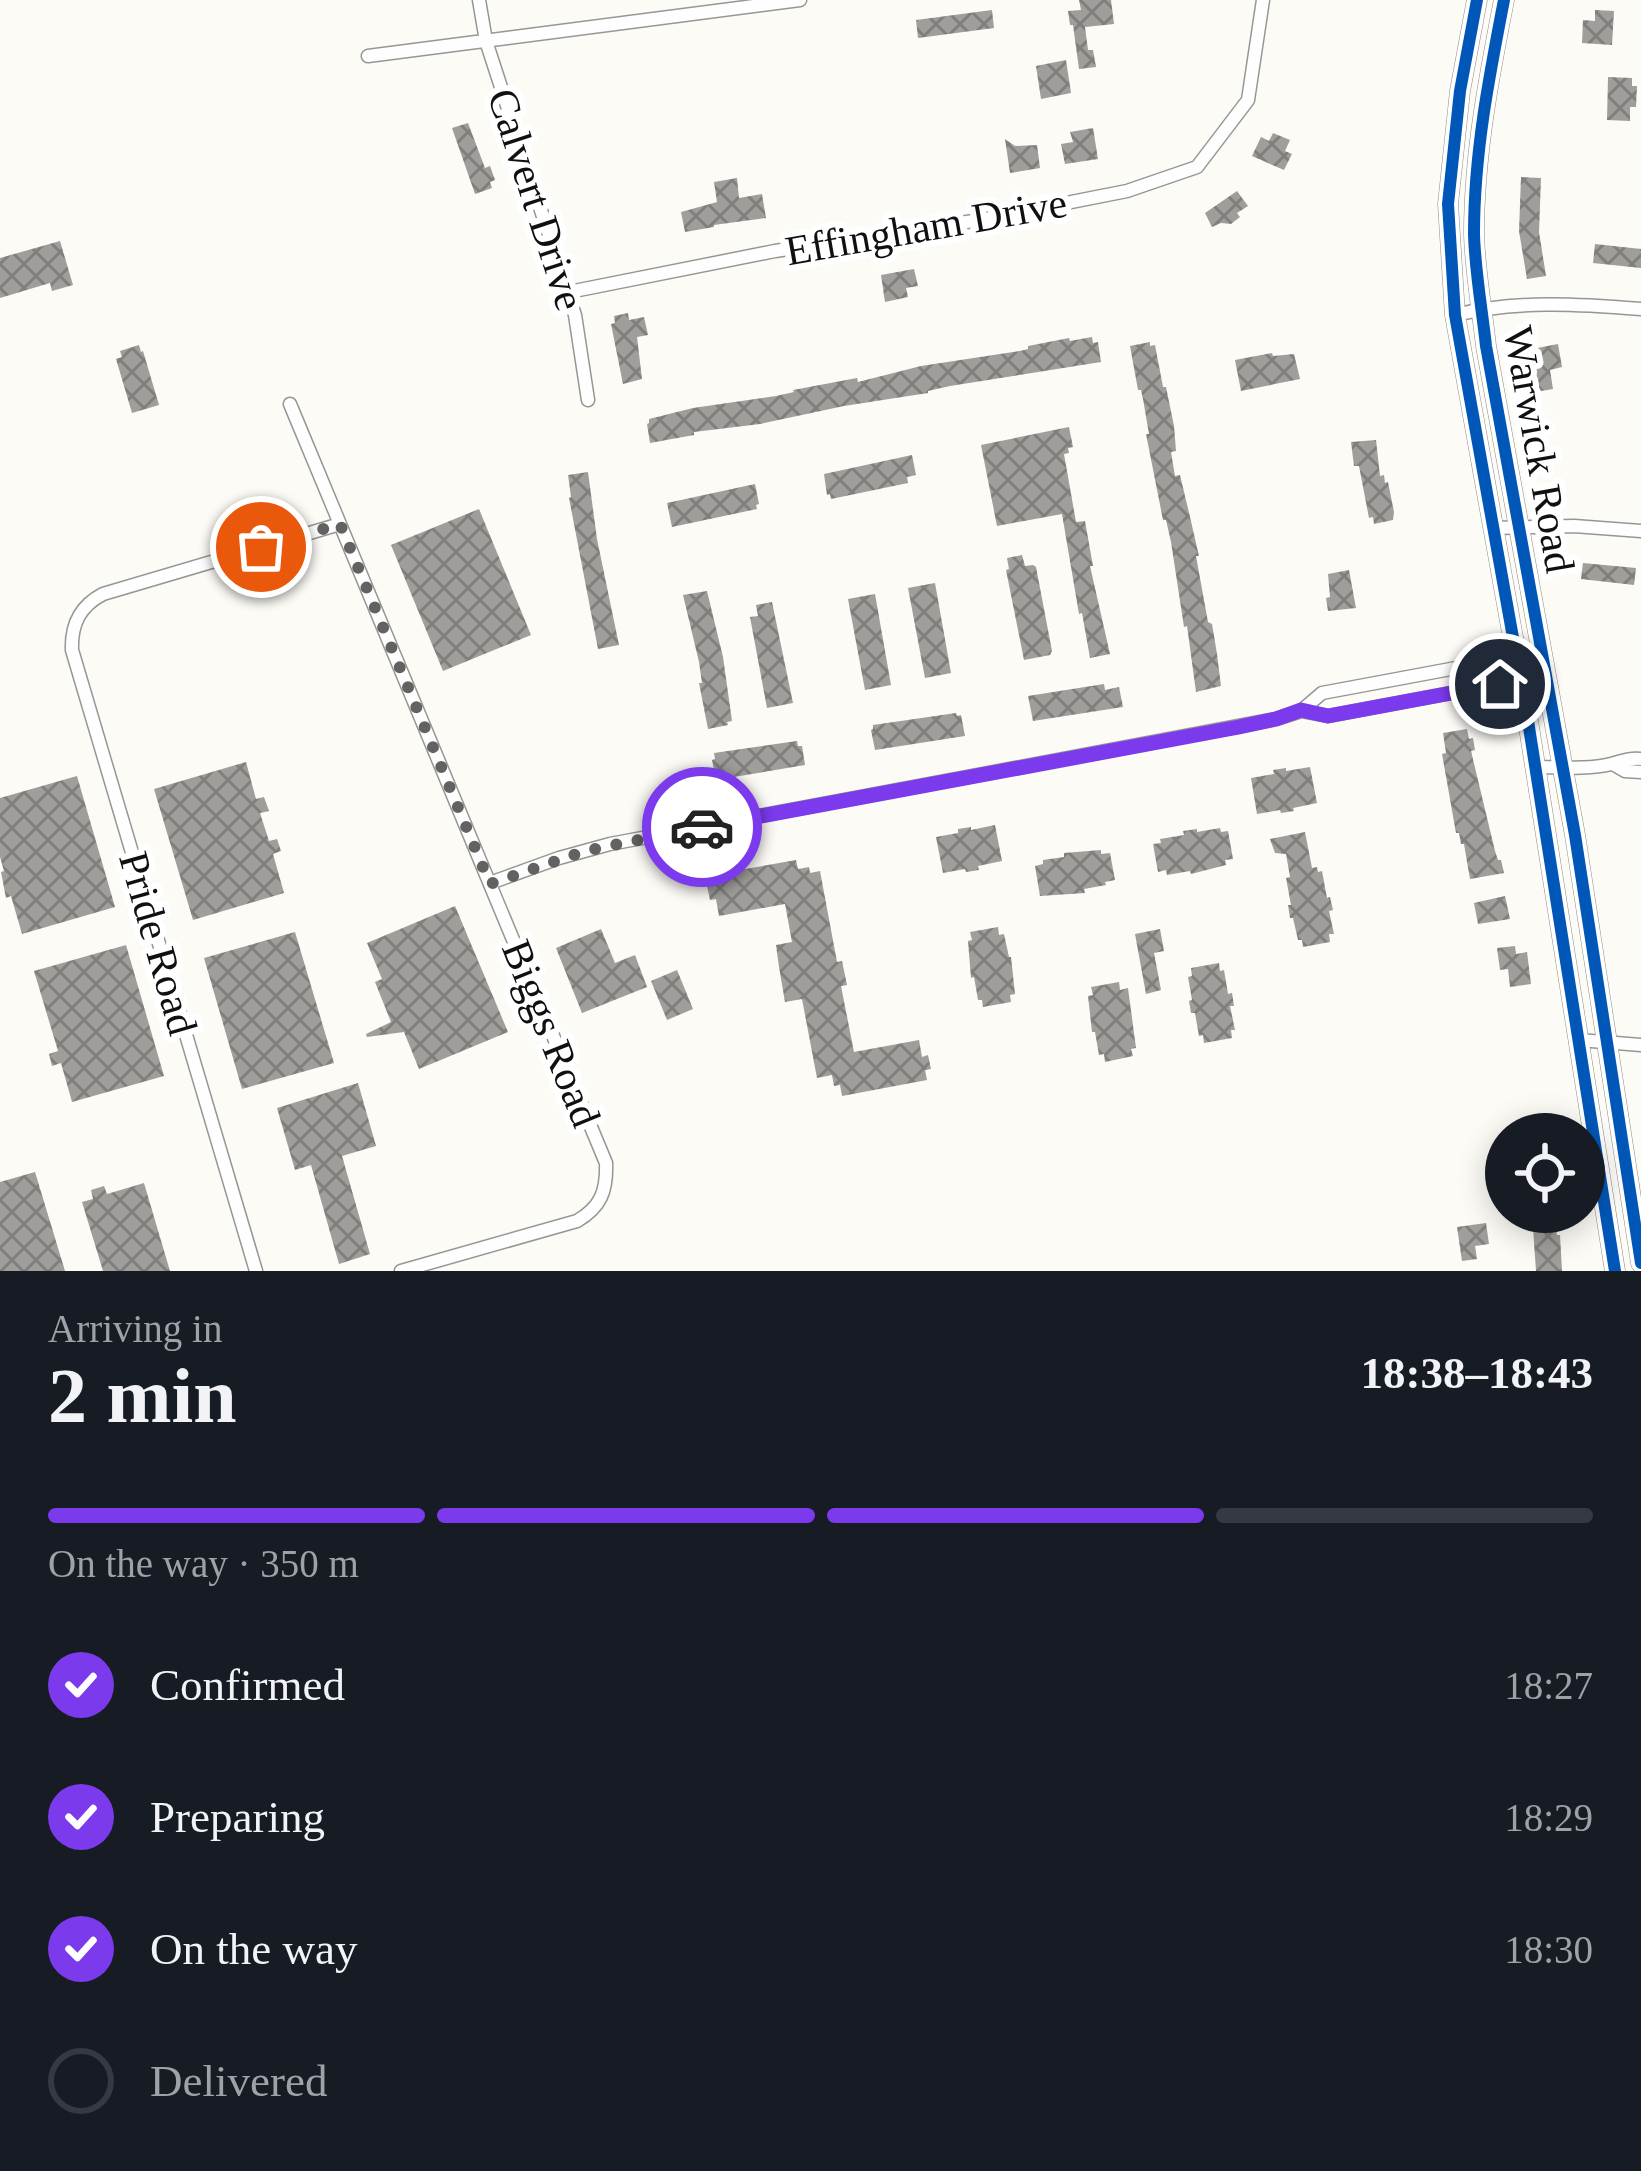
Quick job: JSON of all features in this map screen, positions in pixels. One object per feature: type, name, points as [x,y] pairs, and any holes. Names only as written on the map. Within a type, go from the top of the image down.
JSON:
[{"type":"main road","name":"Warwick Road","points":[[1477,0],[1460,91],[1450,186],[1455,315],[1519,670],[1615,1271]]},
{"type":"main road","name":"Warwick Road","points":[[1504,0],[1476,182],[1474,238],[1481,309],[1563,767],[1641,1263]]},
{"type":"street","name":"Calvert Drive","points":[[479,0],[486,40],[569,292],[588,400]]},
{"type":"street","points":[[368,56],[800,0]]},
{"type":"street","name":"Effingham Drive","points":[[569,292],[1126,191],[1197,167],[1248,100],[1263,0]]},
{"type":"street","points":[[1455,315],[1557,302],[1641,309]]},
{"type":"street","name":"Biggs Road","points":[[290,404],[606,1163],[602,1200],[577,1221],[401,1271]]},
{"type":"street","name":"Pride Road","points":[[256,1271],[72,650],[71,632],[88,602],[103,594],[340,524]]},
{"type":"street","points":[[1492,528],[1574,526],[1641,531]]},
{"type":"street","points":[[490,884],[610,844],[1276,719],[1301,710],[1322,693],[1344,688],[1499,660],[1519,670]]},
{"type":"street","points":[[1301,710],[1328,716],[1504,683],[1519,670],[1544,665]]},
{"type":"street","points":[[1535,766],[1641,759]]},
{"type":"street","points":[[1613,764],[1641,772]]},
{"type":"street","points":[[1579,1040],[1641,1045]]},
{"type":"building","points":[[1079,0],[1111,0],[1114,24],[1085,27],[1096,67],[1079,69],[1068,11],[1081,10]]},
{"type":"building","points":[[992,10],[994,28],[918,38],[916,20]]},
{"type":"building","points":[[1595,10],[1614,11],[1612,45],[1582,43],[1583,20],[1595,21]]},
{"type":"building","points":[[1066,60],[1071,93],[1041,99],[1036,66]]},
{"type":"building","points":[[1608,77],[1632,78],[1632,86],[1637,86],[1630,121],[1607,120]]},
{"type":"building","points":[[468,123],[485,168],[490,166],[495,180],[490,182],[492,188],[475,194],[452,128]]},
{"type":"building","points":[[1093,128],[1098,159],[1065,164],[1061,144],[1073,142],[1070,132]]},
{"type":"building","points":[[1273,133],[1290,140],[1285,151],[1292,154],[1284,170],[1252,156],[1261,137],[1269,141]]},
{"type":"building","points":[[1005,139],[1015,146],[1037,145],[1040,168],[1010,173]]},
{"type":"building","points":[[1521,177],[1541,178],[1539,232],[1546,276],[1527,279],[1519,231]]},
{"type":"building","points":[[737,178],[739,198],[762,194],[766,218],[685,232],[681,212],[717,202],[714,182]]},
{"type":"building","points":[[1237,191],[1248,206],[1231,224],[1212,227],[1205,213]]},
{"type":"building","points":[[60,241],[73,285],[52,291],[50,283],[0,298],[0,258]]},
{"type":"building","points":[[1595,244],[1641,249],[1641,268],[1593,263]]},
{"type":"building","points":[[914,269],[918,286],[906,288],[908,297],[885,302],[881,275]]},
{"type":"building","points":[[628,313],[629,320],[644,317],[648,335],[637,337],[642,379],[623,384],[611,324],[614,316]]},
{"type":"building","points":[[1092,337],[1093,343],[1098,342],[1101,362],[650,443],[649,419],[693,408]]},
{"type":"building","points":[[1558,344],[1562,367],[1550,370],[1553,389],[1535,392],[1527,350]]},
{"type":"building","points":[[139,345],[159,405],[132,413],[116,359],[122,357],[120,351]]},
{"type":"building","points":[[1155,345],[1166,387],[1174,426],[1175,476],[1180,475],[1190,517],[1217,654],[1221,686],[1196,692],[1130,346]]},
{"type":"building","points":[[1294,354],[1300,379],[1241,391],[1235,360]]},
{"type":"building","points":[[1069,427],[1073,447],[1064,454],[1076,522],[1085,521],[1110,654],[1090,658],[1062,514],[997,526],[981,445]]},
{"type":"building","points":[[1376,440],[1380,476],[1388,482],[1394,512],[1393,520],[1374,524],[1351,442]]},
{"type":"building","points":[[912,455],[916,475],[907,477],[908,483],[831,499],[827,495],[824,474]]},
{"type":"building","points":[[588,472],[619,645],[598,649],[569,498],[568,475]]},
{"type":"building","points":[[755,484],[757,509],[672,527],[667,503]]},
{"type":"building","points":[[479,509],[531,635],[443,671],[391,545]]},
{"type":"building","points":[[1022,555],[1025,566],[1036,567],[1052,651],[1024,660],[1006,570],[1007,558]]},
{"type":"building","points":[[1583,563],[1636,568],[1634,585],[1581,579]]},
{"type":"building","points":[[1349,570],[1356,608],[1328,611],[1328,574]]},
{"type":"building","points":[[935,583],[951,673],[925,678],[908,588]]},
{"type":"building","points":[[707,591],[732,721],[708,729],[683,595]]},
{"type":"building","points":[[875,594],[891,685],[865,690],[848,599]]},
{"type":"building","points":[[772,602],[793,703],[767,708],[750,617],[758,616],[756,605]]},
{"type":"building","points":[[1104,684],[1105,690],[1119,687],[1123,707],[1033,721],[1028,696]]},
{"type":"building","points":[[961,715],[965,736],[875,750],[873,725]]},
{"type":"building","points":[[1467,729],[1504,873],[1470,879],[1464,844],[1456,833],[1442,754],[1446,753],[1443,733]]},
{"type":"building","points":[[797,741],[805,765],[716,780],[714,753]]},
{"type":"building","points":[[246,762],[256,799],[264,797],[269,811],[260,813],[269,841],[277,839],[281,851],[273,854],[284,893],[193,920],[154,789]]},
{"type":"building","points":[[1310,767],[1317,803],[1294,811],[1257,814],[1251,778],[1274,774],[1273,770]]},
{"type":"building","points":[[77,776],[115,907],[22,934],[11,896],[6,898],[1,872],[0,798]]},
{"type":"building","points":[[995,825],[1002,861],[978,866],[979,870],[943,873],[936,837]]},
{"type":"building","points":[[1183,831],[1228,831],[1233,859],[1225,860],[1226,865],[1191,874],[1158,872],[1153,844],[1161,843],[1160,839],[1184,835]]},
{"type":"building","points":[[1305,832],[1312,868],[1322,871],[1330,897],[1334,934],[1329,934],[1330,942],[1303,947],[1290,918],[1286,854],[1275,853],[1270,839]]},
{"type":"building","points":[[1101,850],[1101,854],[1110,853],[1115,880],[1084,889],[1085,893],[1040,896],[1035,866],[1064,857],[1064,853]]},
{"type":"building","points":[[796,860],[798,869],[820,871],[837,962],[842,961],[847,985],[841,986],[854,1052],[919,1040],[922,1057],[928,1055],[931,1069],[925,1070],[927,1080],[842,1096],[832,1075],[817,1078],[802,999],[785,1002],[776,945],[792,942],[785,904],[719,916],[716,899],[710,900],[711,875]]},
{"type":"building","points":[[1505,896],[1510,919],[1478,924],[1474,903]]},
{"type":"building","points":[[455,906],[508,1032],[419,1069],[404,1032],[367,1037],[391,1022],[375,982],[382,979],[367,943]]},
{"type":"building","points":[[998,927],[1011,957],[1015,994],[1010,995],[1011,1002],[983,1007],[971,978],[968,941],[972,940],[970,932]]},
{"type":"building","points":[[601,929],[615,963],[635,955],[647,987],[582,1013],[556,948]]},
{"type":"building","points":[[1160,929],[1164,951],[1154,953],[1161,990],[1146,994],[1135,934]]},
{"type":"building","points":[[295,932],[334,1063],[242,1089],[204,958]]},
{"type":"building","points":[[126,945],[164,1076],[72,1102],[61,1063],[52,1066],[49,1054],[58,1051],[34,971]]},
{"type":"building","points":[[1515,946],[1516,954],[1527,952],[1531,984],[1510,987],[1508,969],[1500,970],[1497,948]]},
{"type":"building","points":[[1219,963],[1228,994],[1232,993],[1235,1030],[1231,1030],[1232,1038],[1204,1043],[1195,1013],[1191,1013],[1188,977],[1191,968]]},
{"type":"building","points":[[677,970],[693,1009],[667,1020],[651,981]]},
{"type":"building","points":[[1119,982],[1120,990],[1128,988],[1136,1048],[1131,1049],[1133,1056],[1105,1062],[1092,1032],[1088,996],[1093,995],[1091,987]]},
{"type":"building","points":[[358,1083],[376,1146],[342,1156],[370,1254],[339,1264],[311,1165],[295,1170],[277,1108]]},
{"type":"building","points":[[35,1172],[65,1271],[0,1271],[0,1182]]},
{"type":"building","points":[[144,1183],[170,1271],[103,1271],[82,1202],[93,1199],[91,1190],[104,1186],[107,1194]]},
{"type":"building","points":[[1485,1223],[1489,1244],[1475,1246],[1477,1259],[1462,1261],[1457,1227]]},
{"type":"building","points":[[1533,1233],[1557,1233],[1562,1271],[1536,1271]]},
{"type":"cycle path","points":[[1477,0],[1460,91],[1448,204],[1455,315],[1528,721],[1615,1271]]},
{"type":"cycle path","points":[[1504,0],[1477,175],[1477,276],[1575,835],[1641,1263]]},
{"type":"way so far","points":[[261,547],[340,524],[490,884],[610,844],[702,827]]},
{"type":"route","points":[[702,827],[1239,727],[1301,710],[1328,716],[1500,684]]}]
